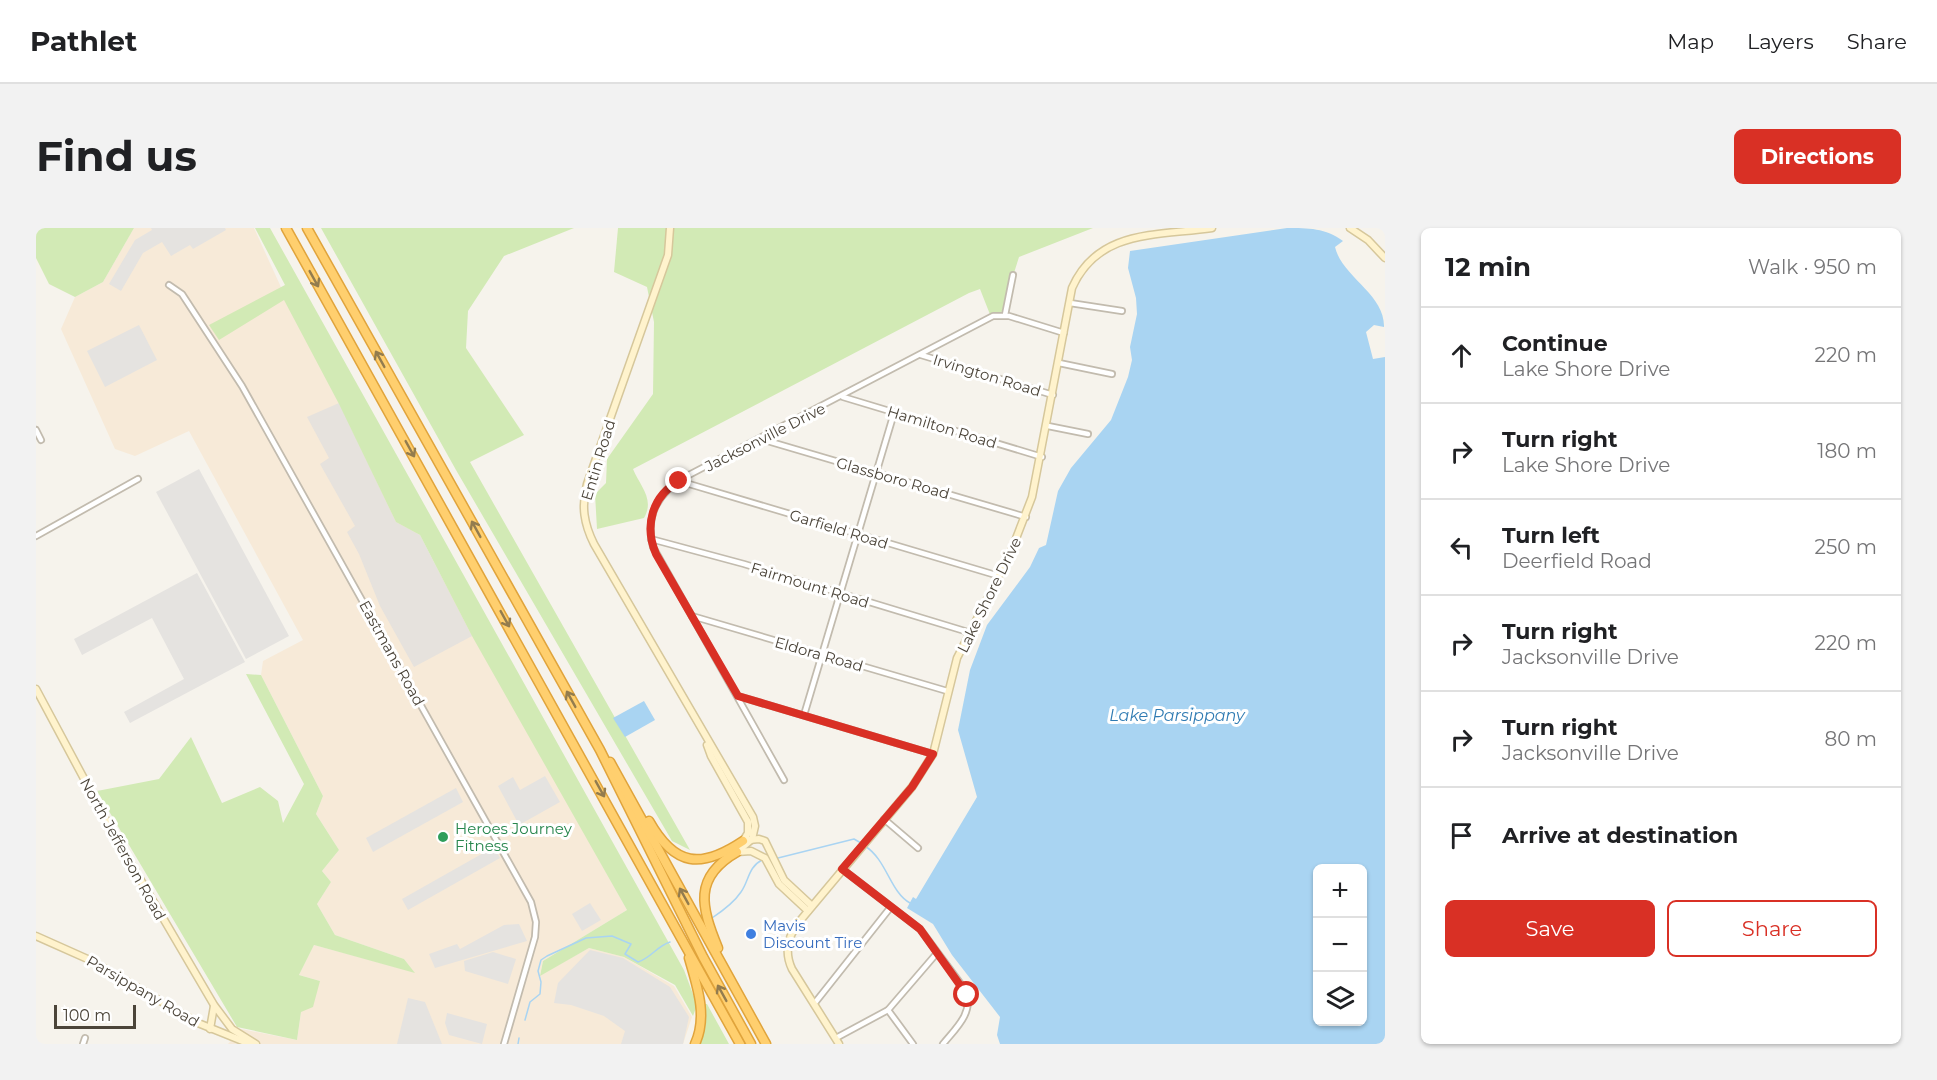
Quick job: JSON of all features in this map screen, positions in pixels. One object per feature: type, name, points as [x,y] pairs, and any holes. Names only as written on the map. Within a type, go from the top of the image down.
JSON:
[{"type":"highway","points":[[286,228],[740,1044]]},
{"type":"highway","points":[[307,228],[600,750],[703,957],[751,1044]]},
{"type":"highway","points":[[600,750],[615,769],[766,1044]]},
{"type":"highway","points":[[636,808],[647,817],[670,850],[682,858],[708,859],[748,840]]},
{"type":"highway","points":[[733,984],[709,926],[705,900],[712,869],[737,852]]},
{"type":"highway","points":[[684,940],[701,1010],[699,1032],[695,1044]]},
{"type":"street","name":"Entin Road","points":[[670,228],[666,263],[587,484],[583,508],[585,523],[594,544],[706,741],[711,756],[748,822],[748,840]]},
{"type":"street","name":"Lake Shore Drive","points":[[814,1004],[790,964],[789,942],[795,928],[810,909],[924,772],[933,754],[947,691],[968,632],[999,576],[1026,517],[1042,458],[1072,288],[1092,256],[1112,244],[1212,228]]},
{"type":"street","points":[[1353,229],[1385,258]]},
{"type":"street","points":[[1013,275],[1005,315],[1064,333]]},
{"type":"street","name":"Eastmans Road","points":[[169,285],[182,294],[242,386],[531,902],[536,922],[535,937],[504,1044]]},
{"type":"street","points":[[1070,303],[1122,311]]},
{"type":"street","name":"Jacksonville Drive","points":[[651,539],[650,525],[656,503],[665,491],[679,481],[843,397],[993,316],[1005,315]]},
{"type":"street","name":"Irvington Road","points":[[920,355],[1053,395]]},
{"type":"street","points":[[1059,363],[1112,374]]},
{"type":"street","name":"Hamilton Road","points":[[843,397],[1042,458]]},
{"type":"street","points":[[804,715],[894,413]]},
{"type":"street","points":[[1048,426],[1088,434]]},
{"type":"street","points":[[36,430],[41,440]]},
{"type":"street","name":"Glassboro Road","points":[[761,439],[1026,517]]},
{"type":"street","points":[[36,536],[138,479]]},
{"type":"street","name":"Garfield Road","points":[[679,481],[999,576]]},
{"type":"street","points":[[651,539],[656,554],[784,780]]},
{"type":"street","name":"Fairmount Road","points":[[651,539],[723,558],[968,632]]},
{"type":"street","name":"Eldora Road","points":[[692,616],[947,691]]},
{"type":"street","name":"North Jefferson Road","points":[[36,689],[112,831],[220,1015],[232,1029],[256,1044]]},
{"type":"street","points":[[738,696],[933,754]]},
{"type":"street","points":[[884,819],[918,848]]},
{"type":"street","points":[[737,852],[748,840],[765,841],[784,880],[810,909]]},
{"type":"street","points":[[737,852],[751,851],[765,858],[779,884],[810,909]]},
{"type":"street","points":[[842,869],[920,929],[961,984],[968,999],[966,1013],[943,1044]]},
{"type":"street","points":[[890,908],[814,1004],[838,1041],[888,1010],[937,952]]},
{"type":"street","name":"Parsippany Road","points":[[36,936],[92,961],[213,1030],[250,1044]]},
{"type":"street","points":[[213,1030],[214,1005]]},
{"type":"street","points":[[888,1010],[913,1044]]},
{"type":"street","points":[[213,1030],[220,1015]]},
{"type":"shaded area","points":[[134,228],[254,228],[285,296],[627,910],[543,961],[540,975],[589,948],[624,957],[674,986],[692,1017],[683,1044],[228,1044],[241,1029],[297,1040],[301,1012],[320,981],[299,975],[314,945],[414,972],[404,959],[335,935],[317,904],[331,882],[322,871],[339,850],[316,814],[323,796],[261,675],[263,661],[303,640],[189,431],[135,456],[115,449],[61,329],[75,297],[103,282]]},
{"type":"shaded area","points":[[151,228],[225,228],[226,230],[193,249],[190,245],[171,256],[162,242],[143,253],[121,291],[109,284],[135,240],[152,230]]},
{"type":"shaded area","points":[[139,325],[157,360],[105,387],[87,351]]},
{"type":"shaded area","points":[[339,403],[396,522],[420,535],[472,636],[414,667],[380,606],[359,554],[347,532],[355,526],[320,464],[329,458],[307,417]]},
{"type":"shaded area","points":[[199,469],[289,636],[246,659],[156,492]]},
{"type":"shaded area","points":[[197,573],[245,662],[130,723],[124,712],[184,679],[152,618],[82,655],[74,639]]},
{"type":"shaded area","points":[[545,776],[560,802],[519,825],[498,786],[513,777],[520,790]]},
{"type":"shaded area","points":[[456,788],[463,802],[373,852],[366,838]]},
{"type":"shaded area","points":[[494,847],[500,858],[408,910],[402,899]]},
{"type":"shaded area","points":[[590,903],[601,920],[582,931],[572,914]]},
{"type":"shaded area","points":[[519,924],[527,941],[435,968],[429,954],[457,944],[460,949],[504,925]]},
{"type":"shaded area","points":[[590,950],[623,958],[670,987],[689,1017],[683,1044],[621,1044],[625,1031],[604,1016],[571,1005],[554,1003],[558,983]]},
{"type":"shaded area","points":[[493,952],[516,959],[508,984],[465,971],[464,961]]},
{"type":"shaded area","points":[[408,998],[425,1002],[442,1044],[397,1044]]},
{"type":"shaded area","points":[[447,1013],[487,1024],[482,1044],[449,1035],[445,1023]]},
{"type":"green space","points":[[36,228],[134,228],[103,282],[75,297],[49,284],[36,258]]},
{"type":"green space","points":[[255,228],[270,228],[684,970],[697,1005],[693,1016],[675,985],[624,957],[589,948],[540,976],[543,961],[627,910],[472,636],[420,535],[396,522],[339,404],[284,300],[219,340],[209,325],[285,285]]},
{"type":"green space","points":[[321,228],[574,228],[504,256],[468,311],[466,348],[524,435],[470,462],[690,850],[672,841],[456,470]]},
{"type":"green space","points":[[618,228],[1093,228],[1019,257],[1001,314],[991,317],[980,289],[969,293],[633,469],[647,499],[648,505],[644,518],[597,529],[595,494],[606,483],[607,459],[653,394],[654,322],[647,287],[614,272]]},
{"type":"green space","points":[[246,674],[261,675],[323,796],[316,814],[339,850],[322,871],[331,882],[317,904],[335,935],[404,959],[415,973],[314,945],[299,975],[320,981],[313,1007],[301,1012],[297,1040],[237,1027],[97,791],[159,779],[191,737],[222,803],[260,787],[278,801],[283,823],[304,784]]},
{"type":"green space","points":[[704,1004],[707,1004],[729,1044],[700,1044],[705,1026]]},
{"type":"water","name":"Lake Parsippany","points":[[1287,228],[1323,231],[1343,241],[1335,247],[1339,258],[1371,295],[1382,315],[1384,327],[1374,325],[1366,332],[1373,359],[1385,357],[1385,1044],[1000,1044],[997,1035],[1000,1017],[952,955],[933,924],[907,908],[913,897],[916,899],[977,797],[958,730],[970,670],[987,625],[1030,567],[1039,548],[1046,545],[1058,491],[1071,468],[1111,420],[1128,377],[1132,360],[1130,347],[1137,314],[1136,298],[1128,268],[1130,251]]},
{"type":"water","points":[[644,701],[655,720],[625,737],[613,718]]},
{"type":"waterway","points":[[778,858],[854,839],[861,843]]},
{"type":"waterway","points":[[865,846],[878,859],[903,898],[910,903]]},
{"type":"waterway","points":[[712,918],[738,895],[744,888],[751,870],[762,860]]},
{"type":"waterway","points":[[525,1020],[530,1002],[540,994],[541,982],[538,971],[541,960],[547,956],[586,938],[612,936],[631,944],[625,954],[638,962],[670,942]]},
{"type":"waterway","points":[[518,1044],[519,1038]]},
{"type":"place","name":"Heroes Journey Fitness","points":[[443,837]]},
{"type":"place","name":"Mavis Discount Tire","points":[[751,934]]},
{"type":"route","points":[[679,481],[670,486],[656,503],[650,525],[653,547],[738,696],[933,754],[924,772],[842,869],[883,903],[920,929],[967,995]]}]
